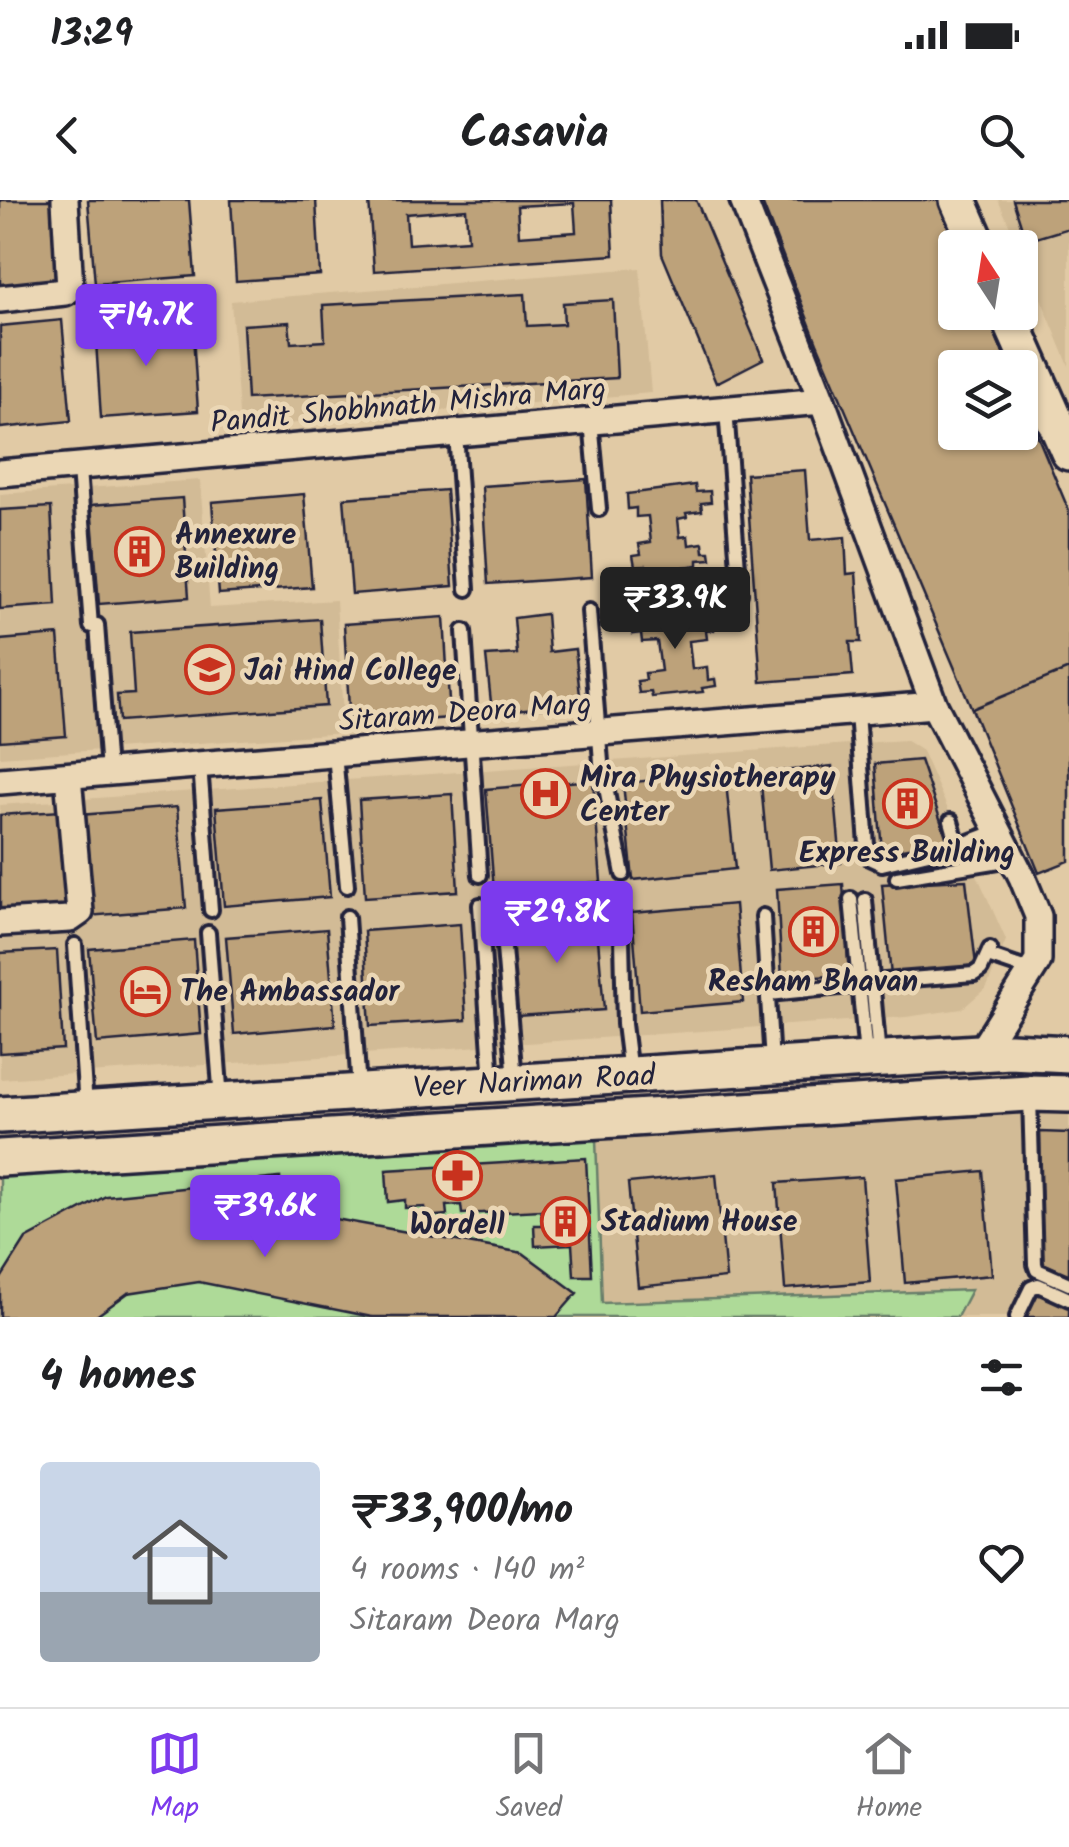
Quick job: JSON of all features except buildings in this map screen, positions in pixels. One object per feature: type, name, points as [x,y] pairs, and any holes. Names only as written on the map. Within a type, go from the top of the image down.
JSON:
[{"type":"main road","points":[[958,200],[971,230]]},
{"type":"main road","points":[[982,200],[994,230]]},
{"type":"main road","points":[[1038,329],[1069,400]]},
{"type":"main road","points":[[1015,330],[1069,452]]},
{"type":"main road","name":"Veer Nariman Road","points":[[0,1115],[980,1053],[1069,1054]]},
{"type":"main road","name":"Veer Nariman Road","points":[[0,1158],[1030,1093],[1069,1094]]},
{"type":"street","points":[[0,298],[65,292],[70,288],[65,200]]},
{"type":"street","points":[[743,200],[934,705],[1038,916],[1038,961],[980,1053]]},
{"type":"street","name":"Pandit Shobhnath Mishra Marg","points":[[0,474],[822,401]]},
{"type":"street","name":"Sitaram Deora Marg","points":[[0,781],[934,705]]},
{"type":"street","points":[[0,923],[70,919],[80,912],[68,776]]},
{"type":"lane","points":[[726,409],[740,594]]},
{"type":"lane","points":[[590,420],[600,509]]},
{"type":"lane","points":[[456,433],[467,589]]},
{"type":"lane","points":[[79,469],[91,626],[96,626],[108,771]]},
{"type":"lane","points":[[589,611],[601,762],[623,874]]},
{"type":"lane","points":[[464,631],[480,875]]},
{"type":"lane","points":[[857,713],[871,859],[882,864],[958,846],[997,831]]},
{"type":"lane","points":[[336,754],[346,886]]},
{"type":"lane","points":[[200,765],[210,910]]},
{"type":"lane","points":[[951,821],[958,846]]},
{"type":"lane","points":[[897,878],[1012,859]]},
{"type":"lane","points":[[621,896],[624,1024],[630,1075]]},
{"type":"lane","points":[[858,899],[873,1060]]},
{"type":"lane","points":[[480,905],[504,1083]]},
{"type":"lane","points":[[501,912],[504,1083]]},
{"type":"lane","points":[[763,916],[772,1067]]},
{"type":"lane","points":[[347,917],[360,1092]]},
{"type":"lane","points":[[208,933],[221,1101]]},
{"type":"lane","points":[[75,945],[86,1109]]},
{"type":"lane","points":[[769,994],[974,974],[989,953],[1032,972]]},
{"type":"lane","points":[[1030,1093],[1035,1264],[1037,1270],[1069,1284]]},
{"type":"lane","points":[[1017,1317],[1031,1288],[1038,1285],[1069,1299]]},
{"type":"shaded area","points":[[998,200],[1069,200],[1069,366],[1038,291],[1038,230],[1012,230]]},
{"type":"shaded area","points":[[640,268],[651,393],[240,428],[231,301]]},
{"type":"shaded area","name":"Jai Hind College","points":[[200,480],[210,608],[336,600],[344,733],[0,757],[0,494]]},
{"type":"shaded area","points":[[905,740],[922,751],[1006,940],[987,987],[962,1009],[906,1017],[0,1079],[0,805]]},
{"type":"shaded area","points":[[1069,1106],[1069,1317],[957,1317],[970,1290],[602,1303],[596,1139]]},
{"type":"green space","points":[[596,1139],[602,1303],[971,1290],[957,1317],[0,1317],[0,1165]]},
{"type":"place","name":"Annexure Building","points":[[140,551]]},
{"type":"place","name":"Jai Hind College","points":[[209,670]]},
{"type":"place","name":"Mira Physiotherapy Center","points":[[545,794]]},
{"type":"place","name":"Express Building","points":[[907,803]]},
{"type":"place","name":"Resham Bhavan","points":[[813,932]]},
{"type":"place","name":"The Ambassador","points":[[145,991]]},
{"type":"place","name":"Wordell","points":[[457,1175]]},
{"type":"place","name":"Stadium House","points":[[566,1221]]}]
